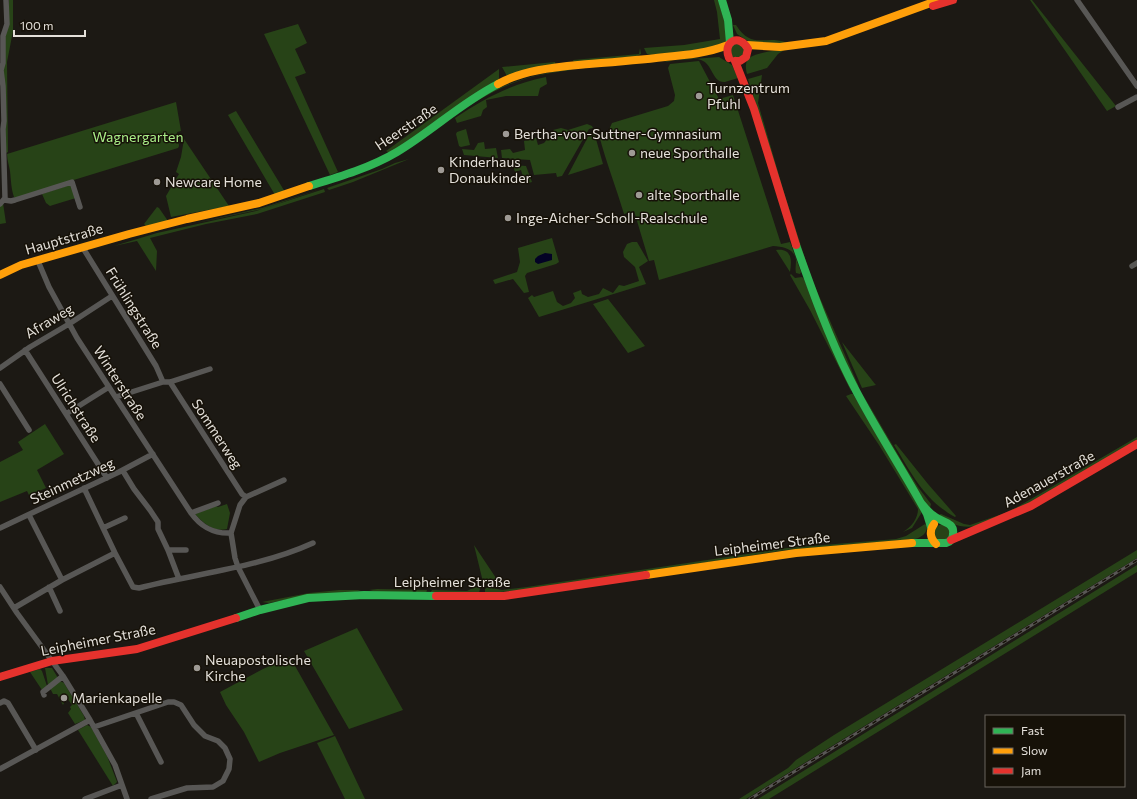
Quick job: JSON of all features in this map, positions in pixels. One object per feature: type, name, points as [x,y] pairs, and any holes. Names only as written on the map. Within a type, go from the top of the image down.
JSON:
[{"type":"street","points":[[6,0],[7,24],[2,29],[3,63],[0,70],[3,86],[4,121],[1,129],[5,169],[2,202],[15,200],[72,182],[80,207]]},
{"type":"street","points":[[722,0],[728,20],[739,40]]},
{"type":"street","points":[[732,59],[746,53],[837,38],[892,16],[939,0]]},
{"type":"street","points":[[918,8],[939,5],[954,0]]},
{"type":"street","points":[[1077,0],[1137,86]]},
{"type":"street","points":[[728,20],[729,44],[727,52],[747,89],[799,254],[827,327],[878,433],[927,514],[932,540],[936,544],[944,544],[951,540],[954,534],[952,527]]},
{"type":"street","points":[[729,44],[734,40],[744,42],[746,53],[747,89]]},
{"type":"street","name":"Heerstraße","points":[[137,232],[259,203],[371,165],[397,152],[480,93],[505,80],[522,74],[552,68],[687,55],[716,50],[729,44]]},
{"type":"street","name":"Heerstraße","points":[[687,55],[720,55],[732,59]]},
{"type":"street","points":[[1118,107],[1137,97]]},
{"type":"street","name":"Hauptstraße","points":[[0,275],[21,265],[137,232]]},
{"type":"street","name":"Frühlingstraße","points":[[83,248],[156,366],[163,382]]},
{"type":"street","name":"Winterstraße","points":[[38,261],[48,287],[69,324],[191,513],[200,525],[214,531],[231,533]]},
{"type":"street","name":"Afraweg","points":[[0,368],[25,350],[112,296]]},
{"type":"street","name":"Ulrichstraße","points":[[25,350],[107,478]]},
{"type":"street","points":[[116,397],[210,369]]},
{"type":"street","name":"Sommerweg","points":[[170,382],[242,494],[246,497]]},
{"type":"street","points":[[0,384],[29,430]]},
{"type":"street","points":[[66,414],[109,387]]},
{"type":"street","name":"Adenauerstraße","points":[[951,540],[1032,505],[1137,444]]},
{"type":"street","name":"Steinmetzweg","points":[[0,528],[123,471],[153,454]]},
{"type":"street","points":[[123,471],[158,522],[158,529],[179,579]]},
{"type":"street","points":[[260,610],[238,567],[231,533],[240,505],[246,497],[284,480]]},
{"type":"street","points":[[84,488],[133,587],[139,588],[238,567],[293,552],[313,543]]},
{"type":"street","points":[[191,513],[218,503]]},
{"type":"street","points":[[921,503],[940,521],[948,523],[952,527],[959,530],[970,531]]},
{"type":"street","points":[[29,515],[62,580]]},
{"type":"street","points":[[103,528],[125,518]]},
{"type":"street","points":[[931,530],[935,523],[940,521]]},
{"type":"street","name":"Leipheimer Straße","points":[[912,543],[925,538],[931,530]]},
{"type":"street","name":"Leipheimer Straße","points":[[0,677],[52,661],[137,649],[285,602],[308,598],[326,596],[378,595],[476,597],[504,596],[796,553],[912,543],[936,544]]},
{"type":"street","points":[[168,550],[186,550]]},
{"type":"street","points":[[14,608],[62,580],[115,553]]},
{"type":"street","points":[[0,587],[63,676],[90,720],[109,753],[127,799]]},
{"type":"street","points":[[49,588],[60,611]]},
{"type":"street","points":[[44,695],[42,692],[63,676]]},
{"type":"street","points":[[0,703],[4,701],[8,703],[36,750]]},
{"type":"street","points":[[94,727],[168,702],[174,702],[181,705],[194,725],[205,736],[218,741],[225,748],[230,759],[229,769],[223,781],[215,786],[187,788],[151,799]]},
{"type":"street","points":[[136,713],[161,762]]},
{"type":"street","points":[[0,769],[90,720]]},
{"type":"street","points":[[85,799],[122,785]]},
{"type":"green space","points":[[9,0],[13,0],[13,31],[7,62],[8,152],[6,153],[3,78],[5,32],[9,22]]},
{"type":"green space","points":[[714,0],[718,0],[724,20],[727,40],[724,43],[716,48],[651,55],[647,54],[644,48],[684,45],[720,39]]},
{"type":"green space","points":[[1030,0],[1032,0],[1116,106],[1107,111]]},
{"type":"green space","points":[[298,24],[307,43],[295,49],[306,73],[295,77],[338,172],[330,175],[264,34]]},
{"type":"green space","points":[[733,25],[736,25],[742,33],[753,40],[778,40],[786,43],[754,45],[737,34]]},
{"type":"green space","points":[[738,43],[745,49],[741,58],[733,58],[731,56],[731,46]]},
{"type":"green space","points":[[640,48],[641,54],[637,56],[574,63],[573,60],[639,54]]},
{"type":"green space","points":[[786,49],[778,54],[767,68],[747,74],[746,64],[749,58],[765,52]]},
{"type":"green space","points":[[719,57],[732,65],[738,78],[721,82],[717,80],[705,62],[696,59]]},
{"type":"green space","points":[[699,61],[719,99],[733,95],[781,244],[790,242],[801,272],[800,274],[796,273],[796,260],[793,253],[788,249],[773,246],[659,280],[654,260],[649,261],[634,211],[624,214],[599,135],[608,132],[612,123],[668,106],[674,101],[675,95],[668,68],[670,64]]},
{"type":"green space","points":[[555,62],[556,66],[507,76],[502,67]]},
{"type":"green space","points":[[499,69],[499,80],[390,153],[386,151]]},
{"type":"green space","points":[[572,69],[526,79],[547,73]]},
{"type":"green space","points":[[762,75],[758,103],[808,268],[806,267],[748,79]]},
{"type":"green space","points":[[546,77],[547,84],[540,88],[538,96],[506,96],[486,100],[487,107],[483,110],[481,116],[457,123],[455,118],[488,98],[521,84]]},
{"type":"green space","points":[[515,82],[477,101],[448,119],[467,105],[489,92]]},
{"type":"green space","name":"Wagnergarten","points":[[176,102],[181,131],[177,132],[178,148],[15,198],[14,197],[7,154]]},
{"type":"green space","points":[[236,111],[285,192],[275,195],[228,115]]},
{"type":"green space","points":[[587,124],[593,128],[589,129],[562,176],[557,177],[556,173],[534,175],[530,160],[502,158],[501,150],[510,149],[513,153],[525,150],[524,141],[536,138],[538,145],[544,143],[550,136],[555,134],[553,130],[561,128],[568,130]]},
{"type":"green space","points":[[466,129],[470,145],[461,147],[459,146],[456,134],[457,132]]},
{"type":"green space","points":[[594,132],[603,164],[568,175],[590,133]]},
{"type":"green space","points":[[184,139],[229,206],[171,217],[166,196],[179,174],[176,172],[181,157]]},
{"type":"green space","points":[[484,142],[485,149],[496,148],[498,158],[464,155],[462,149],[474,150],[478,143]]},
{"type":"green space","points":[[409,159],[353,182],[329,190],[327,188],[395,163]]},
{"type":"green space","points":[[513,165],[526,166],[532,182],[525,184],[521,170],[515,172]]},
{"type":"green space","points":[[71,186],[76,198],[50,206],[46,203],[42,194]]},
{"type":"green space","points":[[324,188],[262,209],[192,224],[262,208]]},
{"type":"green space","points":[[324,189],[325,192],[257,214],[206,224],[150,238],[157,251],[156,271],[137,241],[114,246],[157,233],[256,211]]},
{"type":"green space","points":[[3,203],[6,223],[0,224],[0,206]]},
{"type":"green space","points":[[157,207],[168,221],[146,226],[144,224]]},
{"type":"green space","points":[[552,238],[559,262],[527,273],[525,276],[529,292],[524,293],[513,279],[495,284],[493,280],[517,272],[520,262],[518,248]]},
{"type":"green space","points":[[637,242],[648,261],[639,267],[646,284],[539,317],[528,298],[532,295],[534,297],[553,291],[557,302],[563,306],[571,303],[575,298],[573,293],[581,290],[582,294],[588,297],[599,294],[603,288],[613,293],[619,285],[624,286],[639,281],[635,267],[624,257],[623,252],[627,244]]},
{"type":"green space","points":[[776,250],[785,251],[790,256],[790,272]]},
{"type":"green space","points":[[809,273],[859,387],[855,383],[829,326]]},
{"type":"green space","points":[[791,274],[795,278],[802,277],[804,279],[851,391],[810,310],[790,275]]},
{"type":"green space","points":[[608,299],[645,346],[628,353],[593,304]]},
{"type":"green space","points":[[842,342],[875,384],[876,385],[862,388]]},
{"type":"green space","points":[[862,393],[903,463],[931,504],[930,508],[901,465]]},
{"type":"green space","points":[[853,394],[922,512],[912,528],[903,532],[914,522],[918,509],[879,445],[846,396]]},
{"type":"green space","points":[[45,424],[64,454],[37,470],[46,488],[32,494],[33,496],[30,497],[27,491],[0,502],[0,462],[23,450],[18,442]]},
{"type":"green space","points":[[1137,437],[1137,440],[1034,501],[977,526],[961,526],[936,516],[941,514],[970,525],[1005,513]]},
{"type":"green space","points":[[896,444],[956,516],[955,517],[935,503],[920,486],[894,445]]},
{"type":"green space","points":[[227,504],[230,513],[227,529],[222,530],[214,528],[202,521],[195,514],[216,506],[218,507]]},
{"type":"green space","points":[[925,524],[928,526],[925,533],[915,539],[787,550],[527,590],[485,592],[485,589],[488,587],[502,590],[527,587],[787,548],[896,539],[906,536]]},
{"type":"green space","points":[[942,524],[950,529],[950,537],[940,542],[935,539],[934,531],[937,526]]},
{"type":"green space","points":[[474,545],[502,587],[483,582]]},
{"type":"green space","points":[[1137,550],[1137,558],[746,799],[739,799],[788,768],[796,760],[834,735]]},
{"type":"green space","points":[[1137,565],[1137,572],[769,799],[758,799]]},
{"type":"green space","points":[[475,587],[480,588],[479,593],[430,593],[432,590],[467,591]]},
{"type":"green space","points":[[339,590],[361,590],[355,592],[309,595],[269,603],[262,602],[309,593]]},
{"type":"green space","points":[[369,590],[427,590],[426,593],[377,592]]},
{"type":"green space","points":[[357,628],[403,710],[349,729],[304,651]]},
{"type":"green space","points":[[290,657],[334,735],[280,753],[259,762],[244,732],[226,705],[220,692],[263,669]]},
{"type":"green space","points":[[45,668],[52,668],[58,678],[48,685]]},
{"type":"green space","points":[[40,669],[47,686],[42,690],[30,672]]},
{"type":"green space","points":[[60,681],[64,683],[85,720],[75,724],[68,713],[72,705],[65,695],[60,696],[64,703],[63,705],[57,694],[53,694],[50,688]]},
{"type":"green space","points":[[87,725],[91,727],[107,756],[117,782],[113,786],[78,730]]},
{"type":"green space","points":[[335,736],[365,799],[345,799],[317,743]]},
{"type":"water","points":[[545,253],[552,254],[552,260],[538,264],[535,262],[535,259],[538,256]]},
{"type":"railway","points":[[750,799],[1137,560]]},
{"type":"traffic: fast","points":[[722,0],[728,20],[730,43]]},
{"type":"traffic: fast","points":[[309,186],[354,172],[387,158],[498,84]]},
{"type":"traffic: fast","points":[[796,245],[841,361],[867,412],[927,514],[931,527]]},
{"type":"traffic: fast","points":[[912,543],[946,543],[949,542],[953,536],[952,527],[932,515],[921,503]]},
{"type":"traffic: fast","points":[[236,618],[260,610],[308,598],[364,595],[436,596]]},
{"type":"traffic: slow","points":[[747,45],[780,47],[826,41],[939,0]]},
{"type":"traffic: slow","points":[[498,84],[519,75],[542,70],[566,66],[705,52],[728,45]]},
{"type":"traffic: slow","points":[[0,275],[21,265],[129,234],[259,203],[309,186]]},
{"type":"traffic: slow","points":[[934,524],[931,529],[931,534],[932,539],[936,544]]},
{"type":"traffic: slow","points":[[646,575],[796,553],[912,543]]},
{"type":"traffic: jam","points":[[933,6],[953,0]]},
{"type":"traffic: jam","points":[[729,58],[727,52],[730,43],[737,40],[741,41],[748,49],[746,57],[740,61],[735,61]]},
{"type":"traffic: jam","points":[[735,61],[754,109],[796,245]]},
{"type":"traffic: jam","points":[[951,540],[1031,506],[1137,444]]},
{"type":"traffic: jam","points":[[436,596],[504,596],[646,575]]},
{"type":"traffic: jam","points":[[0,677],[52,661],[137,649],[236,618]]},
{"type":"place","name":"Turnzentrum Pfuhl","points":[[699,96]]},
{"type":"place","name":"Bertha-von-Suttner-Gymnasium","points":[[506,134]]},
{"type":"place","name":"neue Sporthalle","points":[[632,153]]},
{"type":"place","name":"Kinderhaus Donaukinder","points":[[441,170]]},
{"type":"place","name":"Newcare Home","points":[[157,182]]},
{"type":"place","name":"alte Sporthalle","points":[[639,195]]},
{"type":"place","name":"Inge-Aicher-Scholl-Realschule","points":[[508,218]]},
{"type":"place","name":"Neuapostolische Kirche","points":[[197,668]]},
{"type":"place","name":"Marienkapelle","points":[[64,698]]}]
